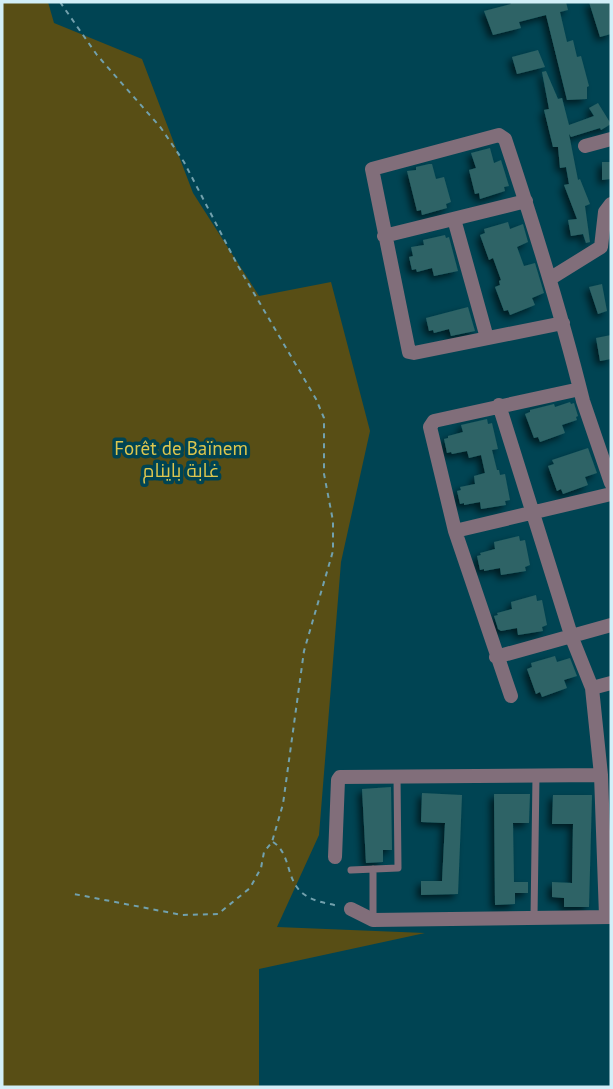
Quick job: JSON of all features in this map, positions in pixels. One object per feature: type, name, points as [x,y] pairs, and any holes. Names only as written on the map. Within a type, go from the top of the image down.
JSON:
[{"type":"street","points":[[563,323],[409,352],[372,169],[499,135],[505,138],[551,278],[563,323],[580,389],[611,483]]},
{"type":"street","points":[[585,146],[611,139]]},
{"type":"street","points":[[384,236],[526,201]]},
{"type":"street","points":[[551,278],[601,247],[605,212],[611,204]]},
{"type":"street","points":[[454,219],[487,338]]},
{"type":"street","points":[[511,696],[456,531],[430,427],[434,421],[580,389]]},
{"type":"street","points":[[351,909],[373,920],[609,916],[601,775],[592,688],[572,638],[499,405]]},
{"type":"street","points":[[456,531],[611,494]]},
{"type":"street","points":[[496,657],[611,625]]},
{"type":"street","points":[[592,688],[611,683]]},
{"type":"street","points":[[335,856],[338,780],[345,776],[601,775]]},
{"type":"lane","points":[[351,870],[398,868],[397,775]]},
{"type":"lane","points":[[534,917],[536,775]]},
{"type":"lane","points":[[373,869],[373,920]]},
{"type":"path","points":[[60,2],[97,55],[161,128],[184,162],[238,266],[316,398],[324,418],[324,474],[333,521],[333,551],[304,651],[283,804],[272,842],[264,852],[261,869],[250,888],[218,914],[181,915],[74,894]]},
{"type":"path","points":[[272,842],[280,847],[293,882],[303,894],[317,901],[351,909]]},
{"type":"green space","name":"Forêt de Baïnem غابة باينام","points":[[2,2],[48,2],[54,23],[142,59],[193,193],[259,296],[331,282],[370,431],[341,562],[319,835],[277,927],[425,933],[259,969],[259,1087],[2,1087]]},
{"type":"building","points":[[510,2],[566,2],[568,10],[560,12],[567,42],[573,40],[577,57],[581,56],[589,86],[587,99],[567,100],[546,15],[519,22],[521,28],[493,35],[484,11],[511,4]]},
{"type":"building","points":[[589,2],[611,2],[611,34],[600,37]]},
{"type":"building","points":[[538,50],[545,67],[517,74],[512,57]]},
{"type":"building","points":[[546,71],[558,99],[562,98],[569,125],[594,116],[589,108],[598,103],[611,124],[601,130],[600,128],[571,137],[569,134],[578,180],[580,179],[590,204],[585,206],[590,242],[586,243],[583,234],[571,236],[568,220],[577,219],[564,185],[569,184],[566,167],[560,168],[558,147],[553,147],[544,110],[549,109],[542,72]]},
{"type":"building","points":[[490,148],[494,163],[501,160],[509,186],[504,187],[505,191],[480,199],[479,193],[475,194],[469,170],[476,168],[471,153]]},
{"type":"building","points":[[602,162],[611,162],[611,179],[602,180]]},
{"type":"building","points":[[432,164],[436,179],[444,177],[451,202],[446,204],[447,208],[422,215],[421,210],[417,211],[407,171]]},
{"type":"building","points":[[508,222],[510,229],[523,224],[528,242],[517,247],[524,266],[535,263],[544,293],[532,298],[535,305],[510,315],[508,310],[504,311],[495,287],[500,285],[501,280],[493,258],[489,260],[480,235],[485,233],[484,229]]},
{"type":"building","points":[[445,235],[446,238],[449,237],[458,271],[434,276],[432,268],[417,272],[416,269],[412,270],[409,257],[413,256],[411,247],[424,245],[423,240]]},
{"type":"building","points":[[602,284],[607,311],[598,314],[589,287]]},
{"type":"building","points":[[468,307],[475,331],[451,336],[449,329],[434,333],[433,330],[429,331],[426,318]]},
{"type":"building","points":[[611,335],[611,359],[600,361],[596,338]]},
{"type":"building","points":[[574,403],[578,416],[577,420],[562,425],[565,433],[540,442],[538,437],[534,438],[525,414],[530,410]]},
{"type":"building","points":[[487,419],[488,424],[492,423],[498,449],[492,450],[497,470],[500,475],[505,474],[510,500],[505,501],[506,505],[481,509],[480,502],[460,504],[457,491],[461,490],[460,487],[475,484],[474,476],[485,473],[481,455],[469,458],[467,451],[447,453],[444,439],[463,432],[461,425]]},
{"type":"building","points":[[588,448],[597,473],[585,477],[588,485],[563,494],[561,489],[557,491],[548,466],[554,464],[552,460]]},
{"type":"building","points":[[519,536],[520,541],[525,540],[530,565],[525,567],[526,571],[501,575],[500,568],[480,570],[477,556],[481,555],[480,553],[495,549],[494,542]]},
{"type":"building","points":[[536,595],[537,601],[542,600],[547,625],[542,627],[543,631],[518,635],[517,628],[501,631],[498,629],[494,616],[498,615],[497,613],[512,609],[511,602]]},
{"type":"building","points":[[555,656],[557,662],[570,658],[577,676],[564,680],[567,688],[542,697],[540,692],[536,694],[527,669],[532,667],[531,663]]},
{"type":"building","points":[[391,787],[392,850],[383,850],[383,862],[366,863],[362,789]]},
{"type":"building","points":[[422,793],[462,795],[458,894],[421,895],[421,881],[442,881],[445,823],[421,822]]},
{"type":"building","points":[[494,794],[530,794],[529,823],[513,823],[514,882],[528,882],[528,893],[515,893],[515,904],[495,905]]},
{"type":"building","points":[[553,795],[592,795],[589,907],[564,907],[564,898],[552,897],[552,882],[572,883],[573,824],[552,824]]}]
